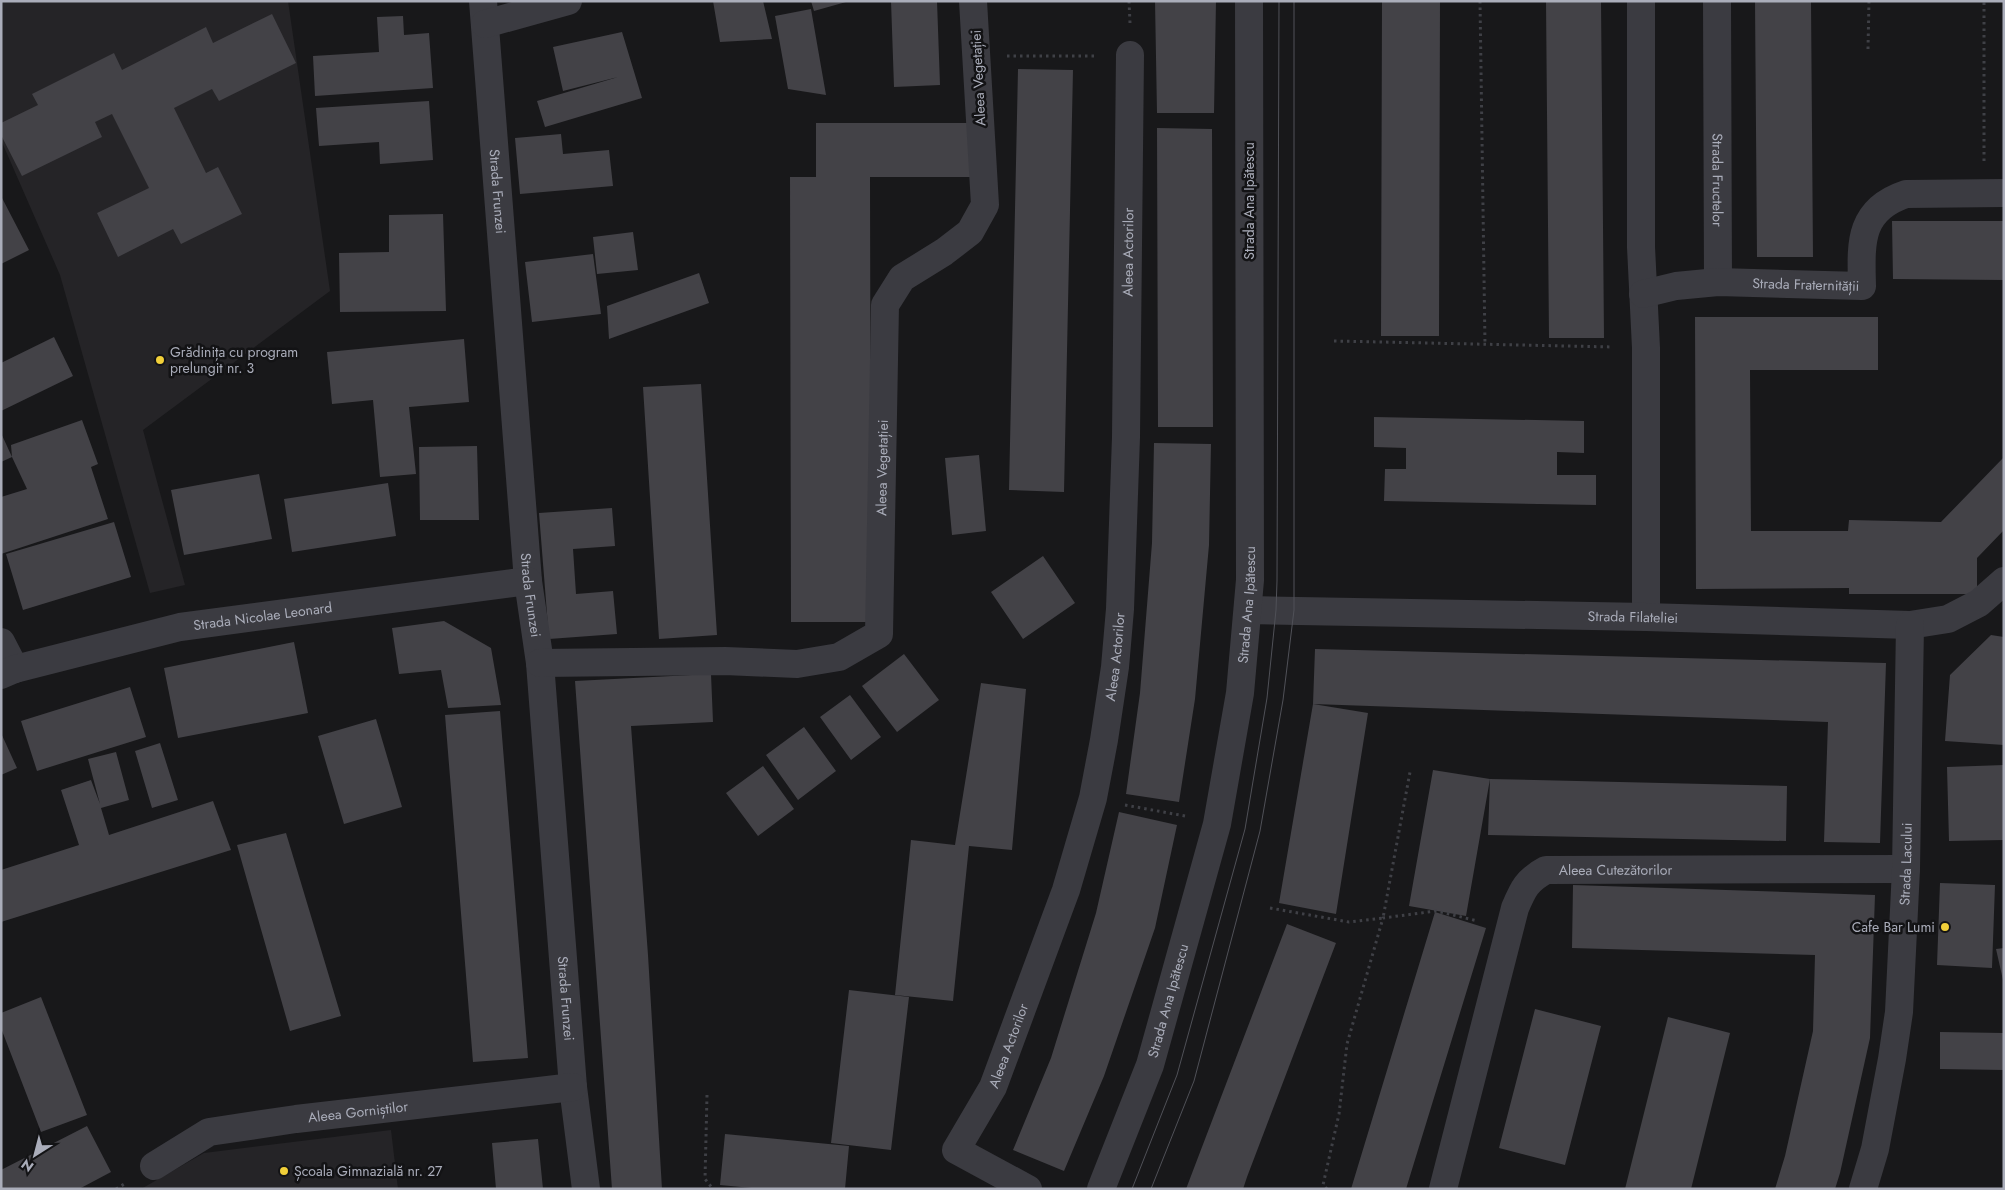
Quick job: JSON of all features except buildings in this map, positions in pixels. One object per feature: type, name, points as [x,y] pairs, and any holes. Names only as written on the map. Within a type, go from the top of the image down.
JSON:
[{"type":"street","points":[[484,13],[568,1]]},
{"type":"street","name":"Aleea Vegetației","points":[[540,663],[725,662],[797,664],[839,657],[879,634],[886,305],[902,278],[944,252],[970,232],[985,205],[973,1]]},
{"type":"street","name":"Strada Ana Ipătescu","points":[[1101,1189],[1150,1065],[1217,824],[1240,693],[1250,580],[1249,1]]},
{"type":"street","points":[[1641,1],[1641,247],[1646,348],[1646,617]]},
{"type":"street","name":"Strada Fructelor","points":[[1717,1],[1718,282]]},
{"type":"street","name":"Strada Frunzei","points":[[484,13],[528,580],[540,663],[573,1087],[586,1189]]},
{"type":"street","name":"Aleea Actorilor","points":[[1028,1189],[956,1150],[993,1087],[1066,890],[1093,798],[1115,667],[1120,609],[1126,437],[1130,55]]},
{"type":"street","name":"Strada Fraternității","points":[[1718,282],[1862,286],[1861,248],[1866,226],[1880,207],[1890,200],[1906,194],[1994,193]]},
{"type":"street","points":[[1643,294],[1676,286],[1718,282]]},
{"type":"street","name":"Strada Nicolae Leonard","points":[[8,672],[180,627],[528,580]]},
{"type":"street","name":"Strada Filateliei","points":[[1248,610],[1646,617],[1910,625],[1948,619],[1979,604],[2004,581]]},
{"type":"street","name":"Strada Lacului","points":[[1863,1189],[1875,1149],[1899,1012],[1906,869],[1910,625]]},
{"type":"street","points":[[1,642],[8,672]]},
{"type":"street","name":"Aleea Cutezătorilor","points":[[1443,1189],[1510,929],[1524,888],[1534,876],[1546,870],[1906,869]]},
{"type":"street","name":"Aleea Gorniștilor","points":[[154,1166],[209,1132],[296,1119],[573,1087]]},
{"type":"path","points":[[1480,1],[1485,346]]},
{"type":"path","points":[[1868,1],[1868,49]]},
{"type":"path","points":[[1984,1],[1994,193]]},
{"type":"path","points":[[976,57],[1130,55]]},
{"type":"path","points":[[1334,341],[1485,346],[1646,348]]},
{"type":"path","points":[[1327,1189],[1323,1185],[1339,1114],[1347,1044],[1383,918],[1410,772]]},
{"type":"path","points":[[1093,798],[1185,816]]},
{"type":"path","points":[[1270,908],[1349,922],[1436,911],[1510,929]]},
{"type":"path","points":[[707,1095],[705,1179],[712,1189]]},
{"type":"shaded area","name":"Grădinița cu program prelungit nr. 3","points":[[1,1],[288,1],[330,291],[143,430],[185,585],[150,593],[60,275],[1,140]]},
{"type":"shaded area","name":"Școala Gimnazială nr. 27","points":[[391,1130],[398,1189],[141,1189],[204,1153]]},
{"type":"tram line","points":[[1132,1189],[1177,1075],[1245,829],[1267,698],[1277,581],[1279,1]]},
{"type":"tram line","points":[[1151,1189],[1194,1081],[1260,831],[1283,700],[1294,610],[1294,1]]},
{"type":"place","name":"Grădinița cu program prelungit nr. 3","points":[[160,360]]},
{"type":"place","name":"Cafe Bar Lumi","points":[[1945,927]]},
{"type":"place","name":"Școala Gimnazială nr. 27","points":[[284,1171]]}]
